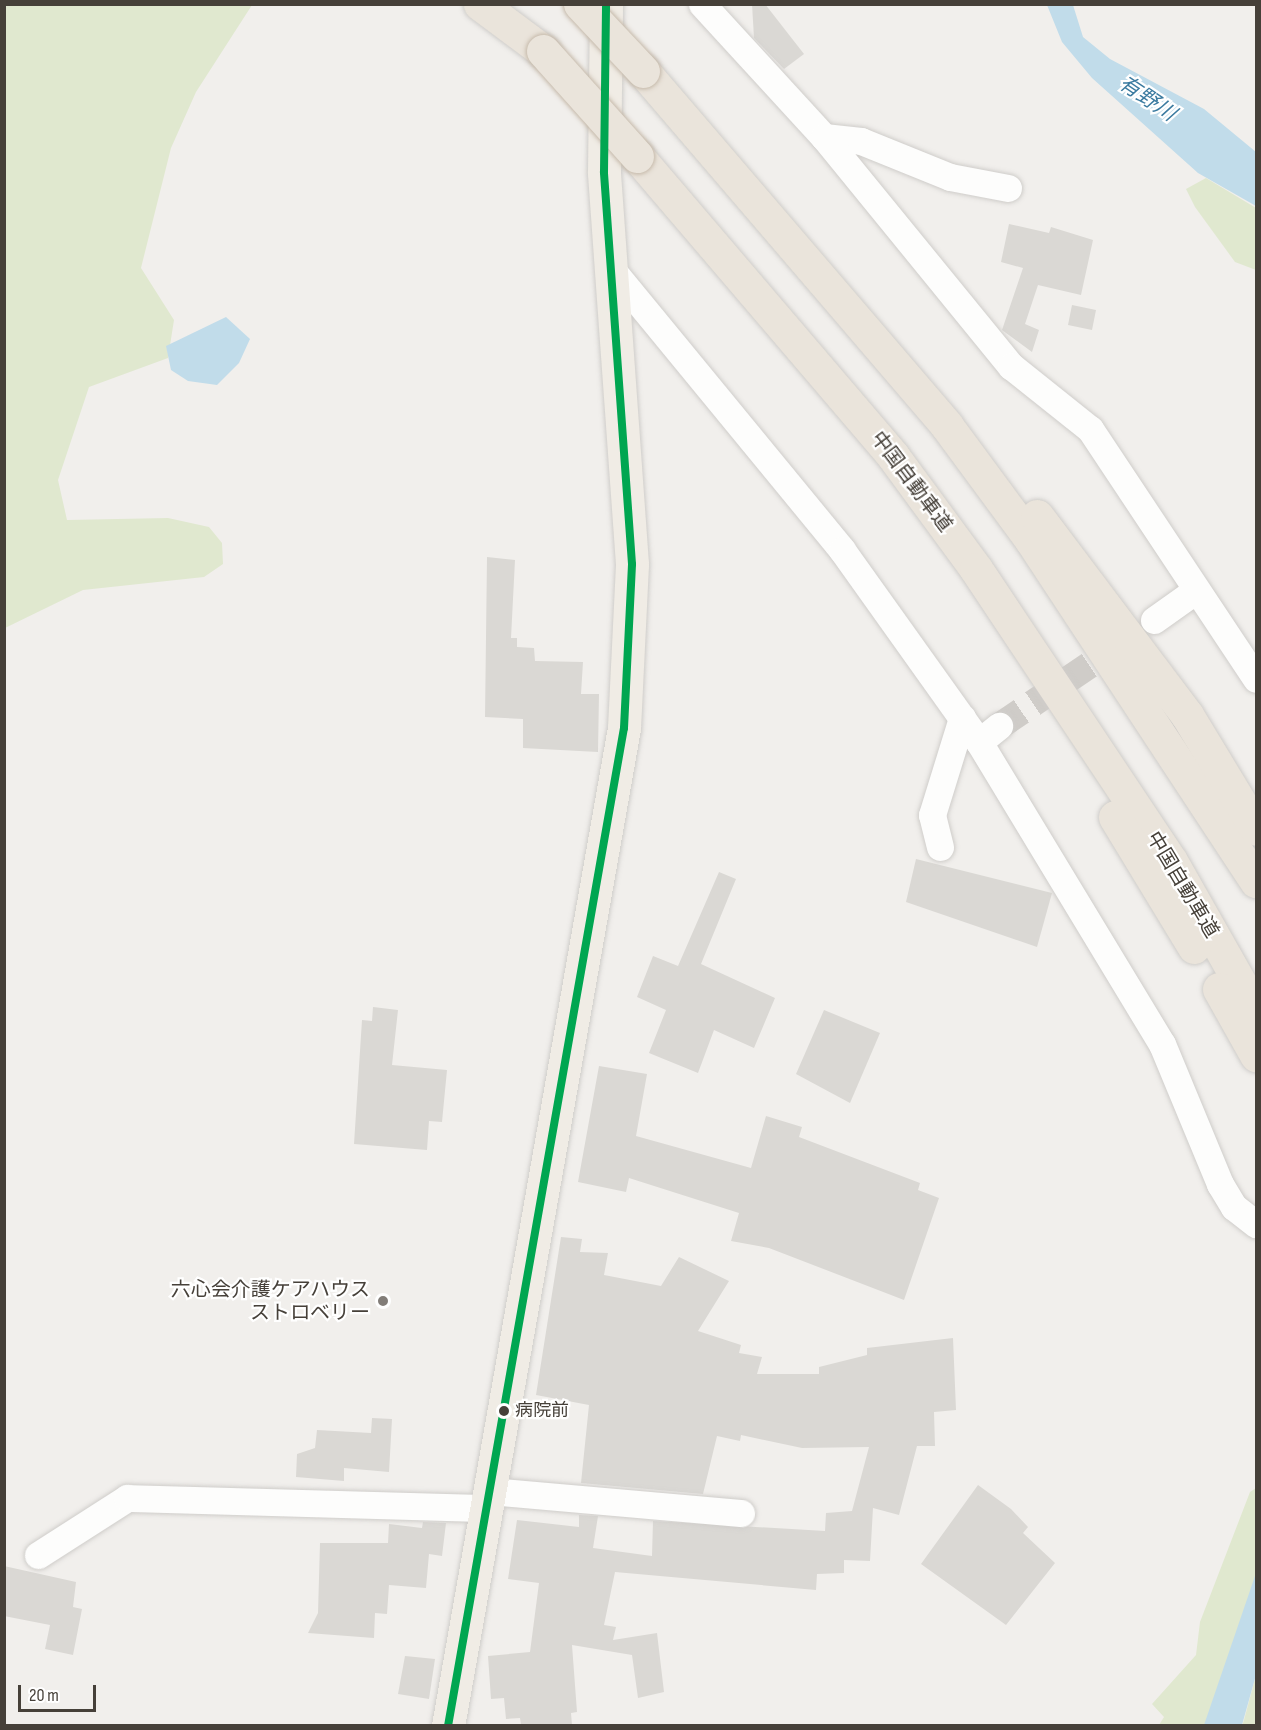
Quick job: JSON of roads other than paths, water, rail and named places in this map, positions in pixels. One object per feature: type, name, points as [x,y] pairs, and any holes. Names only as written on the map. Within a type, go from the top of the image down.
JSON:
[{"type":"highway","points":[[480,4],[543,51]]},
{"type":"highway","name":"中国自動車道","points":[[497,4],[543,51],[637,156],[794,337],[893,456],[976,569],[1170,861],[1257,1011]]},
{"type":"highway","points":[[580,4],[643,71],[843,301],[1031,540],[1257,881]]},
{"type":"highway","points":[[843,301],[959,421],[1093,583],[1188,715],[1257,829]]},
{"type":"highway","points":[[794,337],[1054,716],[1257,1055]]},
{"type":"main road","points":[[448,1725],[624,728],[632,564],[602,92],[606,4]]},
{"type":"street","points":[[702,4],[824,137],[1011,366],[1090,429],[1195,591],[1257,680]]},
{"type":"street","points":[[824,137],[861,141],[950,177],[1008,188]]},
{"type":"street","points":[[613,271],[842,550],[962,718],[989,734],[1162,1044],[1220,1184],[1234,1207],[1257,1224]]},
{"type":"street","points":[[1154,620],[1195,591]]},
{"type":"street","points":[[940,847],[932,815],[962,718]]},
{"type":"street","points":[[38,1555],[111,1506],[127,1498],[487,1499],[741,1513]]},
{"type":"water","name":"有野川","points":[[1047,5],[1073,5],[1083,37],[1110,59],[1204,109],[1256,152],[1256,206],[1198,173],[1092,78],[1062,42]]},
{"type":"water","points":[[226,317],[250,339],[239,363],[217,385],[188,381],[171,370],[166,346]]},
{"type":"water","points":[[1256,1573],[1256,1675],[1242,1725],[1204,1725]]},
{"type":"tunnel","points":[[999,726],[1121,643]]},
{"type":"place","name":"六心会介護ケアハウス ストロベリー","points":[[383,1301]]},
{"type":"place","name":"病院前","points":[[504,1411]]}]
